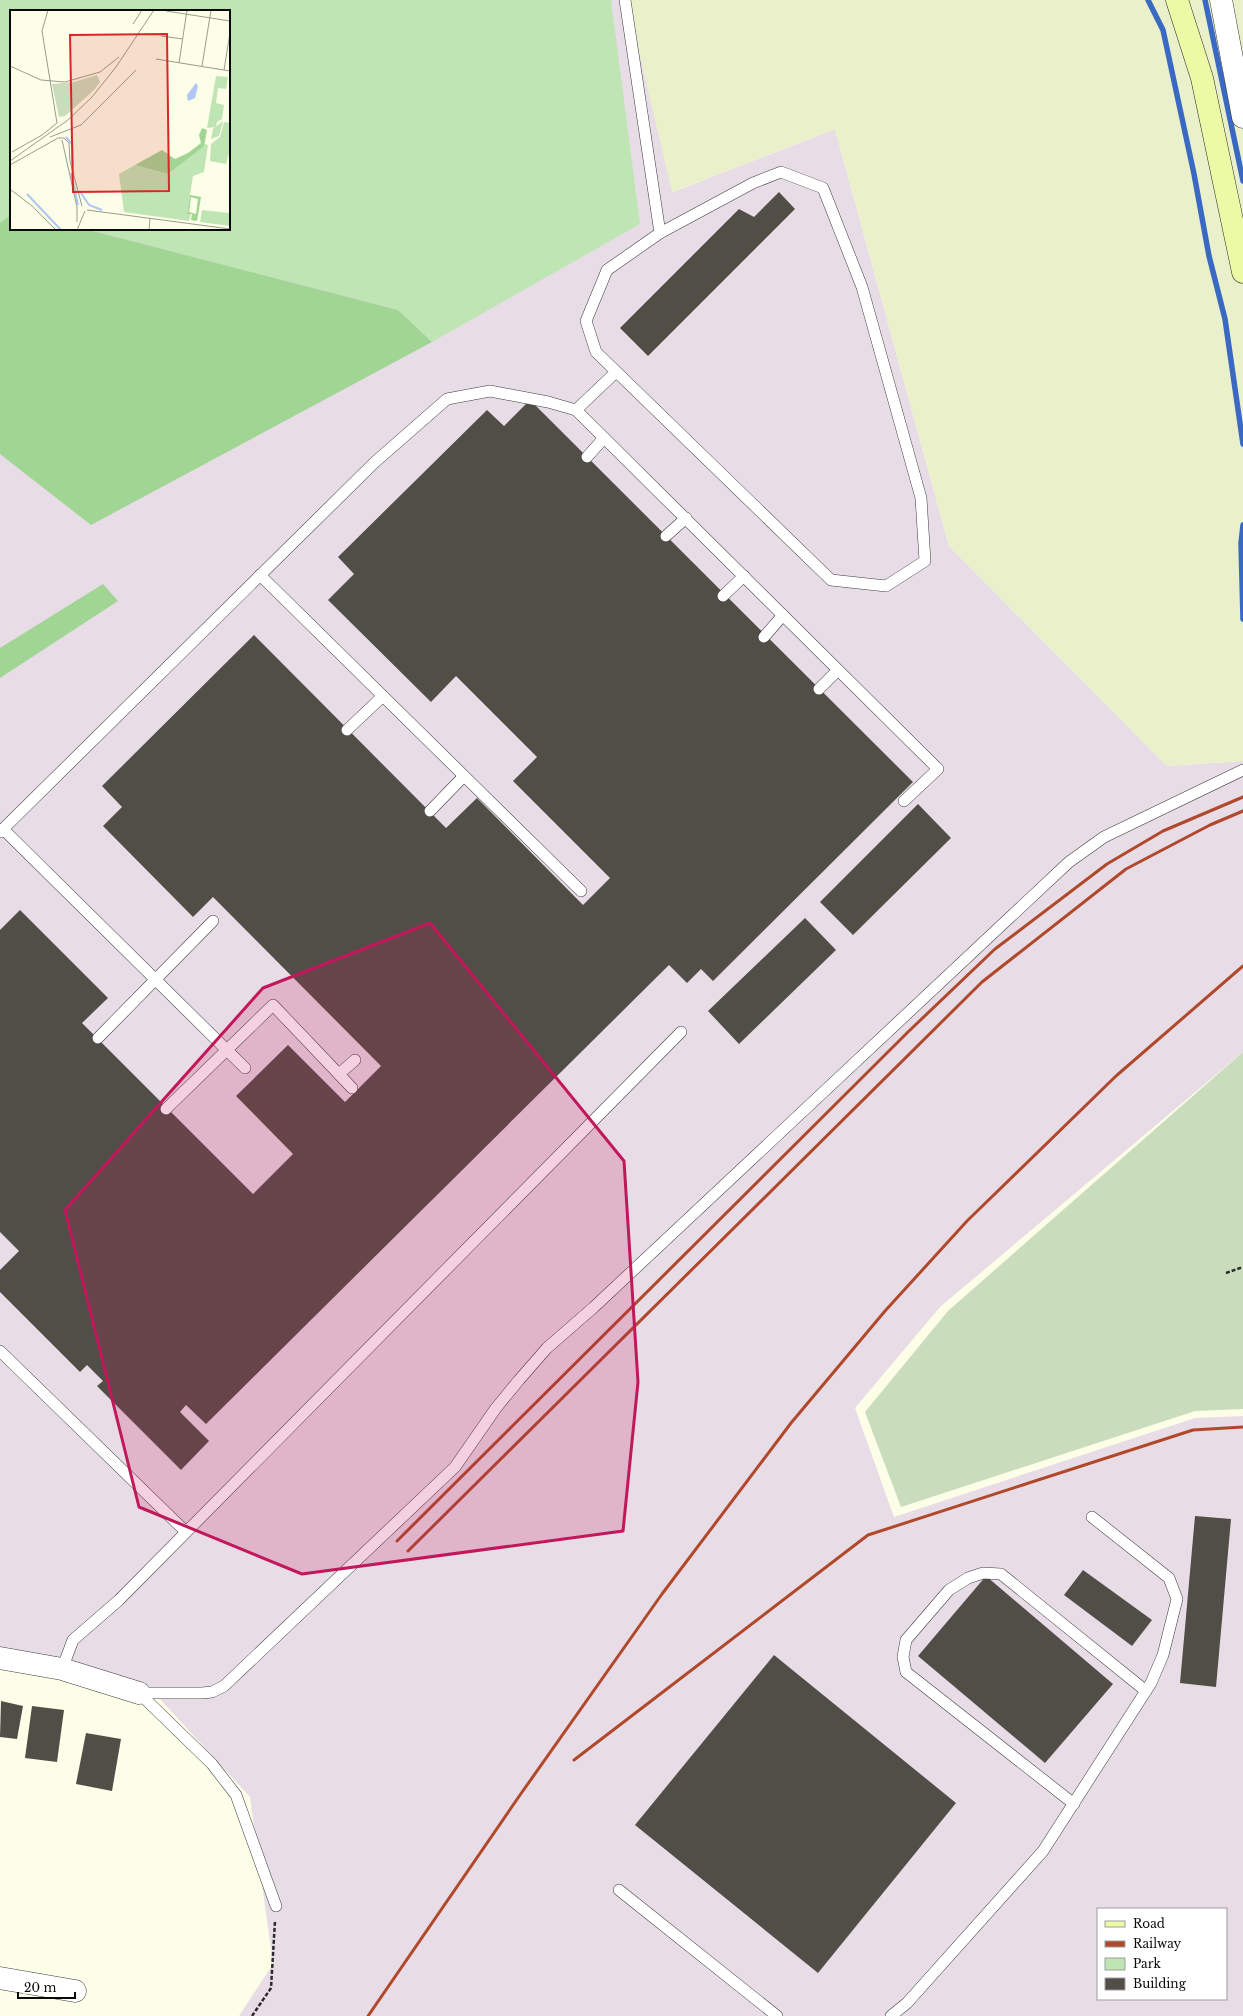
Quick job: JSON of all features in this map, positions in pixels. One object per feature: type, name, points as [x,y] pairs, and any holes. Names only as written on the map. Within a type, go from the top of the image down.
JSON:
[{"type":"main road","points":[[1178,0],[1202,78],[1243,272]]},
{"type":"street","points":[[1221,0],[1243,117]]},
{"type":"street","points":[[0,1658],[62,1669],[139,1694]]},
{"type":"street","points":[[0,1978],[75,1990]]},
{"type":"lane","points":[[625,0],[660,233]]},
{"type":"lane","points":[[782,172],[823,188],[862,287],[921,498],[925,561],[886,586],[831,580],[596,352],[586,321],[606,270],[660,233],[753,183],[782,172]]},
{"type":"lane","points":[[576,410],[616,372]]},
{"type":"lane","points":[[245,1068],[1,830],[375,462],[447,399],[490,391],[548,402],[576,410],[938,769],[904,801]]},
{"type":"lane","points":[[587,456],[604,438]]},
{"type":"lane","points":[[666,536],[686,518]]},
{"type":"lane","points":[[260,575],[581,891]]},
{"type":"lane","points":[[723,596],[744,576]]},
{"type":"lane","points":[[764,637],[783,615]]},
{"type":"lane","points":[[819,689],[838,670]]},
{"type":"lane","points":[[347,730],[383,696]]},
{"type":"lane","points":[[139,1694],[202,1693],[212,1692],[224,1686],[455,1467],[496,1408],[547,1348],[594,1308],[1068,862],[1104,837],[1243,770]]},
{"type":"lane","points":[[430,811],[464,776]]},
{"type":"lane","points":[[98,1038],[213,921]]},
{"type":"lane","points":[[166,1109],[226,1049],[273,1005],[352,1088]]},
{"type":"lane","points":[[62,1669],[73,1640],[119,1600],[681,1032]]},
{"type":"lane","points":[[339,1074],[355,1060]]},
{"type":"lane","points":[[0,1351],[186,1532]]},
{"type":"lane","points":[[891,2016],[907,2003],[1043,1851],[1151,1683],[1163,1655],[1177,1599],[1169,1578],[1092,1517]]},
{"type":"lane","points":[[1074,1804],[906,1672],[903,1657],[906,1640],[949,1590],[968,1578],[983,1573],[1001,1574],[1146,1691]]},
{"type":"lane","points":[[139,1694],[212,1764],[236,1795],[276,1906]]},
{"type":"lane","points":[[619,1890],[777,2016]]},
{"type":"path","points":[[1226,1273],[1243,1267]]},
{"type":"path","points":[[252,2016],[271,1988],[276,1906]]},
{"type":"highlighted area","points":[[430,923],[624,1161],[638,1382],[623,1531],[302,1574],[139,1507],[65,1210],[263,988]]},
{"type":"shaded area","points":[[0,0],[627,0],[673,192],[835,129],[949,546],[1167,766],[1243,761],[1243,1052],[940,1307],[855,1408],[894,1517],[1195,1418],[1243,1416],[1243,2016],[239,2016],[273,1964],[250,1797],[146,1684],[0,1660]]},
{"type":"green space","points":[[0,0],[611,0],[640,224],[432,342],[398,310],[89,230],[230,230],[230,10],[10,10],[10,216],[0,223]]},
{"type":"green space","points":[[627,0],[1243,0],[1243,761],[1167,766],[949,546],[835,129],[672,192]]},
{"type":"green space","points":[[10,216],[10,230],[89,230],[398,310],[432,342],[91,525],[0,454],[0,223]]},
{"type":"green space","points":[[103,584],[118,601],[0,678],[0,648]]},
{"type":"green space","points":[[1243,1052],[1243,1409],[1195,1411],[901,1507],[865,1412],[948,1311]]},
{"type":"building","points":[[779,192],[795,209],[648,356],[620,328],[739,209],[754,217]]},
{"type":"building","points":[[530,400],[913,782],[713,981],[701,969],[687,983],[669,965],[206,1424],[186,1405],[180,1412],[209,1441],[181,1470],[97,1386],[103,1381],[87,1365],[80,1372],[0,1292],[0,1270],[19,1251],[0,1232],[0,930],[20,910],[108,998],[82,1023],[253,1194],[293,1154],[236,1096],[288,1045],[345,1102],[381,1066],[213,897],[193,917],[103,826],[122,807],[102,786],[254,635],[446,828],[477,798],[583,905],[610,878],[513,781],[537,757],[456,676],[431,702],[328,600],[354,574],[338,557],[487,410],[504,426]]},
{"type":"building","points":[[918,804],[951,838],[853,935],[820,902]]},
{"type":"building","points":[[805,918],[836,950],[739,1044],[708,1011]]},
{"type":"building","points":[[1195,1516],[1231,1519],[1216,1687],[1180,1683]]},
{"type":"building","points":[[1083,1570],[1152,1620],[1132,1646],[1064,1595]]},
{"type":"building","points":[[986,1576],[1113,1684],[1045,1763],[918,1656]]},
{"type":"building","points":[[774,1655],[956,1803],[818,1973],[635,1825]]},
{"type":"building","points":[[1,1701],[23,1706],[17,1739],[0,1737]]},
{"type":"building","points":[[32,1706],[64,1710],[57,1762],[25,1758]]},
{"type":"building","points":[[86,1733],[121,1739],[112,1791],[76,1784]]},
{"type":"waterway","points":[[1148,0],[1163,30],[1194,174],[1209,256],[1225,319],[1243,444]]},
{"type":"waterway","points":[[1205,0],[1243,181]]},
{"type":"waterway","points":[[1243,525],[1241,543],[1243,619]]},
{"type":"railway","points":[[397,1541],[909,1031],[995,949],[1107,864],[1163,831],[1243,797]]},
{"type":"railway","points":[[408,1551],[982,982],[1126,869],[1210,825],[1243,811]]},
{"type":"railway","points":[[368,2016],[520,1795],[662,1594],[791,1423],[885,1311],[967,1221],[1116,1076],[1243,966]]},
{"type":"railway","points":[[574,1760],[868,1535],[1193,1430],[1243,1427]]}]
